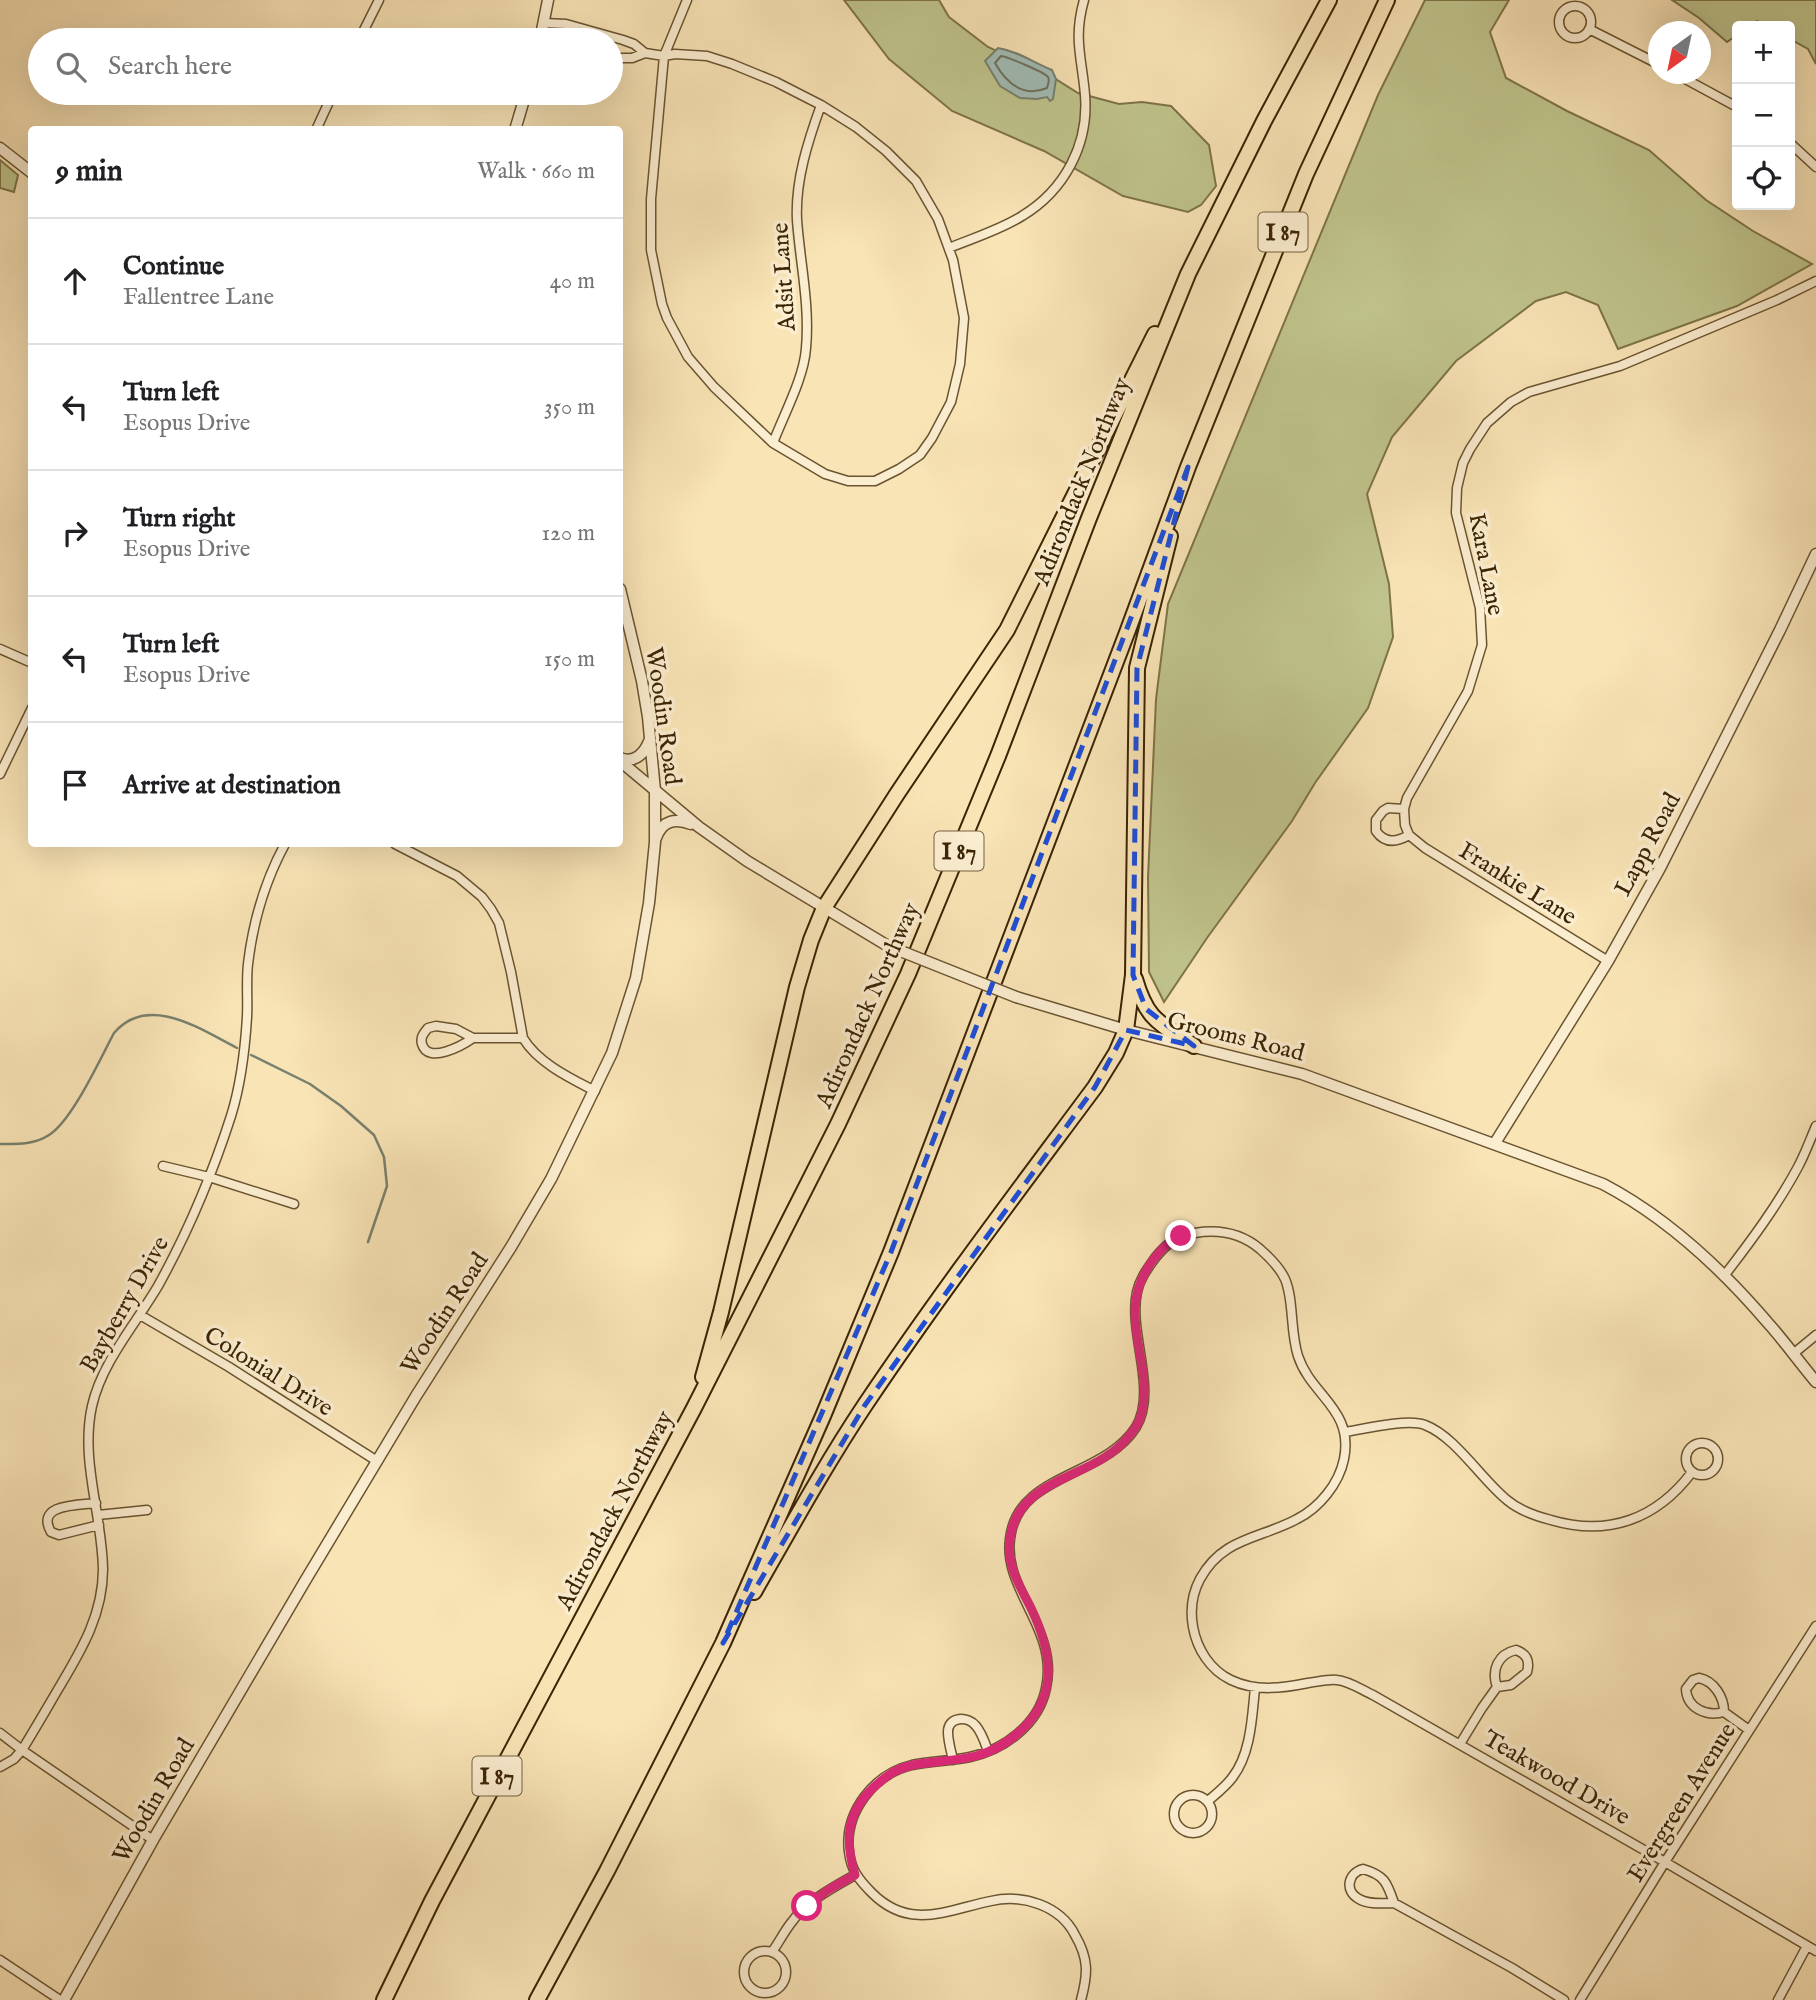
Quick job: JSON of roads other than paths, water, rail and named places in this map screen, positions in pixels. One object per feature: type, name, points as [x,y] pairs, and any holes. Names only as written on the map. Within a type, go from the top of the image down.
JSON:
[{"type":"highway","name":"Adirondack Northway","points":[[384,2000],[432,1901],[694,1408],[838,1124],[908,974],[998,756],[1186,278],[1264,121],[1329,0]]},
{"type":"highway","name":"I 87","points":[[537,2000],[607,1871],[723,1643],[823,1416],[891,1252],[1188,467],[1306,174],[1387,0]]},
{"type":"highway","points":[[694,1408],[721,1312],[797,987],[824,908],[1007,630],[1186,278]]},
{"type":"highway","points":[[723,1643],[865,1405],[949,1285],[1095,1087],[1116,1053],[1126,1030],[1133,975],[1137,668],[1188,467]]},
{"type":"highway","points":[[1133,975],[1146,1009],[1160,1023],[1194,1046]]},
{"type":"street","points":[[365,28],[379,0]]},
{"type":"street","points":[[542,28],[548,0]]},
{"type":"street","points":[[623,40],[645,52],[664,56],[707,56],[776,82],[856,127],[886,151],[916,181],[938,219],[949,248],[964,318],[960,364],[951,402],[932,438],[920,454],[899,469],[875,481],[859,482],[825,474],[772,443],[713,387],[688,357],[674,333],[662,304],[651,250],[651,199],[664,56],[687,0]]},
{"type":"street","points":[[949,248],[1025,215],[1062,182],[1071,166],[1080,144],[1086,116],[1078,54],[1078,31],[1084,0]]},
{"type":"street","points":[[543,23],[580,28]]},
{"type":"street","points":[[1589,29],[1648,59]]},
{"type":"street","points":[[623,58],[632,58],[645,52]]},
{"type":"street","points":[[1694,84],[1732,104]]},
{"type":"street","points":[[318,126],[327,105]]},
{"type":"street","points":[[516,126],[522,105]]},
{"type":"street","name":"Adsit Lane","points":[[772,443],[799,377],[806,351],[807,324],[797,218],[807,143],[821,105]]},
{"type":"street","points":[[1793,147],[1816,167]]},
{"type":"street","points":[[0,148],[28,170]]},
{"type":"street","name":"Kara Lane","points":[[1404,810],[1407,798],[1468,691],[1482,645],[1480,608],[1456,513],[1463,463],[1487,423],[1511,402],[1529,392],[1620,366],[1816,281]]},
{"type":"street","name":"Lapp Road","points":[[1496,1143],[1608,961],[1660,868],[1816,554]]},
{"type":"street","name":"Woodin Road","points":[[62,2000],[153,1840],[377,1461],[551,1179],[612,1053],[636,978],[649,903],[655,842],[655,791],[650,739],[642,681],[623,602]]},
{"type":"street","points":[[0,649],[28,661]]},
{"type":"street","points":[[0,774],[28,716]]},
{"type":"street","points":[[623,760],[637,758],[645,751],[650,739]]},
{"type":"street","name":"Grooms Road","points":[[623,763],[699,827],[747,861],[888,946],[1016,997],[1126,1030],[1301,1074],[1496,1143],[1603,1184],[1631,1198],[1692,1244],[1767,1322],[1816,1382]]},
{"type":"street","points":[[1388,808],[1404,810],[1409,835],[1396,841],[1385,840],[1375,825],[1376,820],[1383,810],[1388,808]]},
{"type":"street","points":[[655,842],[662,826],[672,821],[699,827]]},
{"type":"street","name":"Frankie Lane","points":[[1409,835],[1425,848],[1608,961]]},
{"type":"street","name":"Bayberry Drive","points":[[0,1767],[14,1759],[22,1750],[84,1647],[97,1612],[103,1569],[99,1520],[87,1443],[92,1405],[108,1366],[156,1288],[189,1227],[231,1114],[243,1063],[248,966],[257,914],[267,883],[284,847]]},
{"type":"street","points":[[401,847],[457,876],[482,897],[499,923],[523,1038],[529,1048],[540,1057],[573,1080],[595,1091]]},
{"type":"street","points":[[473,1038],[456,1048],[433,1053],[426,1051],[421,1042],[428,1028],[436,1026],[456,1029],[473,1038],[523,1038]]},
{"type":"street","points":[[1724,1276],[1757,1234],[1800,1165],[1816,1126]]},
{"type":"street","points":[[163,1166],[209,1177],[294,1204]]},
{"type":"street","points":[[1081,2000],[1087,1977],[1085,1955],[1073,1928],[1052,1909],[1026,1899],[995,1899],[956,1911],[922,1916],[896,1911],[878,1899],[855,1875],[848,1844],[851,1820],[862,1798],[888,1774],[912,1765],[978,1755],[1004,1744],[1033,1717],[1044,1698],[1048,1674],[1045,1648],[1032,1611],[1011,1566],[1009,1541],[1012,1525],[1024,1504],[1034,1494],[1094,1464],[1123,1444],[1137,1425],[1143,1404],[1143,1382],[1134,1318],[1137,1289],[1144,1272],[1165,1245],[1181,1236],[1193,1233],[1228,1233],[1244,1238],[1262,1250],[1285,1278],[1293,1334],[1303,1368],[1342,1420],[1345,1432],[1341,1469],[1324,1498],[1302,1517],[1230,1546],[1212,1561],[1197,1585],[1191,1615],[1194,1635],[1203,1656],[1231,1680],[1255,1688],[1244,1754],[1230,1782],[1208,1801]]},
{"type":"street","name":"Colonial Drive","points":[[140,1315],[229,1367],[377,1461]]},
{"type":"street","points":[[1793,1354],[1816,1335]]},
{"type":"street","points":[[1345,1432],[1391,1425],[1425,1425],[1459,1450],[1507,1500],[1521,1510],[1582,1527],[1618,1524],[1652,1510],[1679,1489],[1692,1472]]},
{"type":"street","points":[[1696,1443],[1712,1446],[1718,1455],[1716,1466],[1708,1474],[1692,1472],[1686,1462],[1687,1451],[1696,1443]]},
{"type":"street","points":[[96,1503],[67,1506],[52,1511],[47,1518],[47,1525],[51,1532],[59,1535],[99,1520],[148,1510]]},
{"type":"street","name":"Evergreen Avenue","points":[[1580,2000],[1816,1626]]},
{"type":"street","points":[[1460,1744],[1497,1687],[1511,1685],[1527,1672],[1528,1660],[1522,1652],[1511,1651],[1501,1659],[1494,1672],[1497,1687]]},
{"type":"street","points":[[1724,1712],[1712,1714],[1696,1709],[1685,1692],[1688,1685],[1699,1678],[1709,1681],[1721,1697],[1724,1712],[1749,1730]]},
{"type":"street","name":"Teakwood Drive","points":[[1255,1688],[1280,1688],[1332,1679],[1343,1681],[1373,1695],[1816,1951]]},
{"type":"street","points":[[953,1760],[948,1731],[950,1724],[958,1718],[964,1718],[978,1728],[988,1751]]},
{"type":"street","points":[[0,1732],[153,1840]]},
{"type":"street","points":[[1193,1794],[1208,1801],[1212,1816],[1204,1829],[1194,1833],[1179,1827],[1174,1817],[1178,1802],[1193,1794]]},
{"type":"street","points":[[1394,1903],[1388,1887],[1377,1872],[1363,1869],[1351,1876],[1349,1885],[1357,1898],[1378,1904],[1394,1903],[1564,2000]]},
{"type":"street","points":[[772,1952],[792,1921],[807,1906],[855,1875]]},
{"type":"street","points":[[1778,2000],[1807,1946]]},
{"type":"street","points":[[757,1952],[772,1952],[784,1963],[785,1978],[775,1990],[760,1992],[747,1982],[744,1967],[749,1958],[757,1952]]},
{"type":"street","points":[[0,1960],[62,2000]]},
{"type":"water","points":[[998,48],[1052,70],[1056,79],[1053,99],[1020,98],[1000,86],[985,61]]},
{"type":"waterway","points":[[0,1144],[37,1141],[58,1128],[85,1088],[114,1033],[128,1021],[142,1016],[174,1018],[237,1048]]},
{"type":"waterway","points":[[251,1055],[310,1084],[341,1106],[374,1135],[384,1157],[387,1186],[368,1242]]}]
